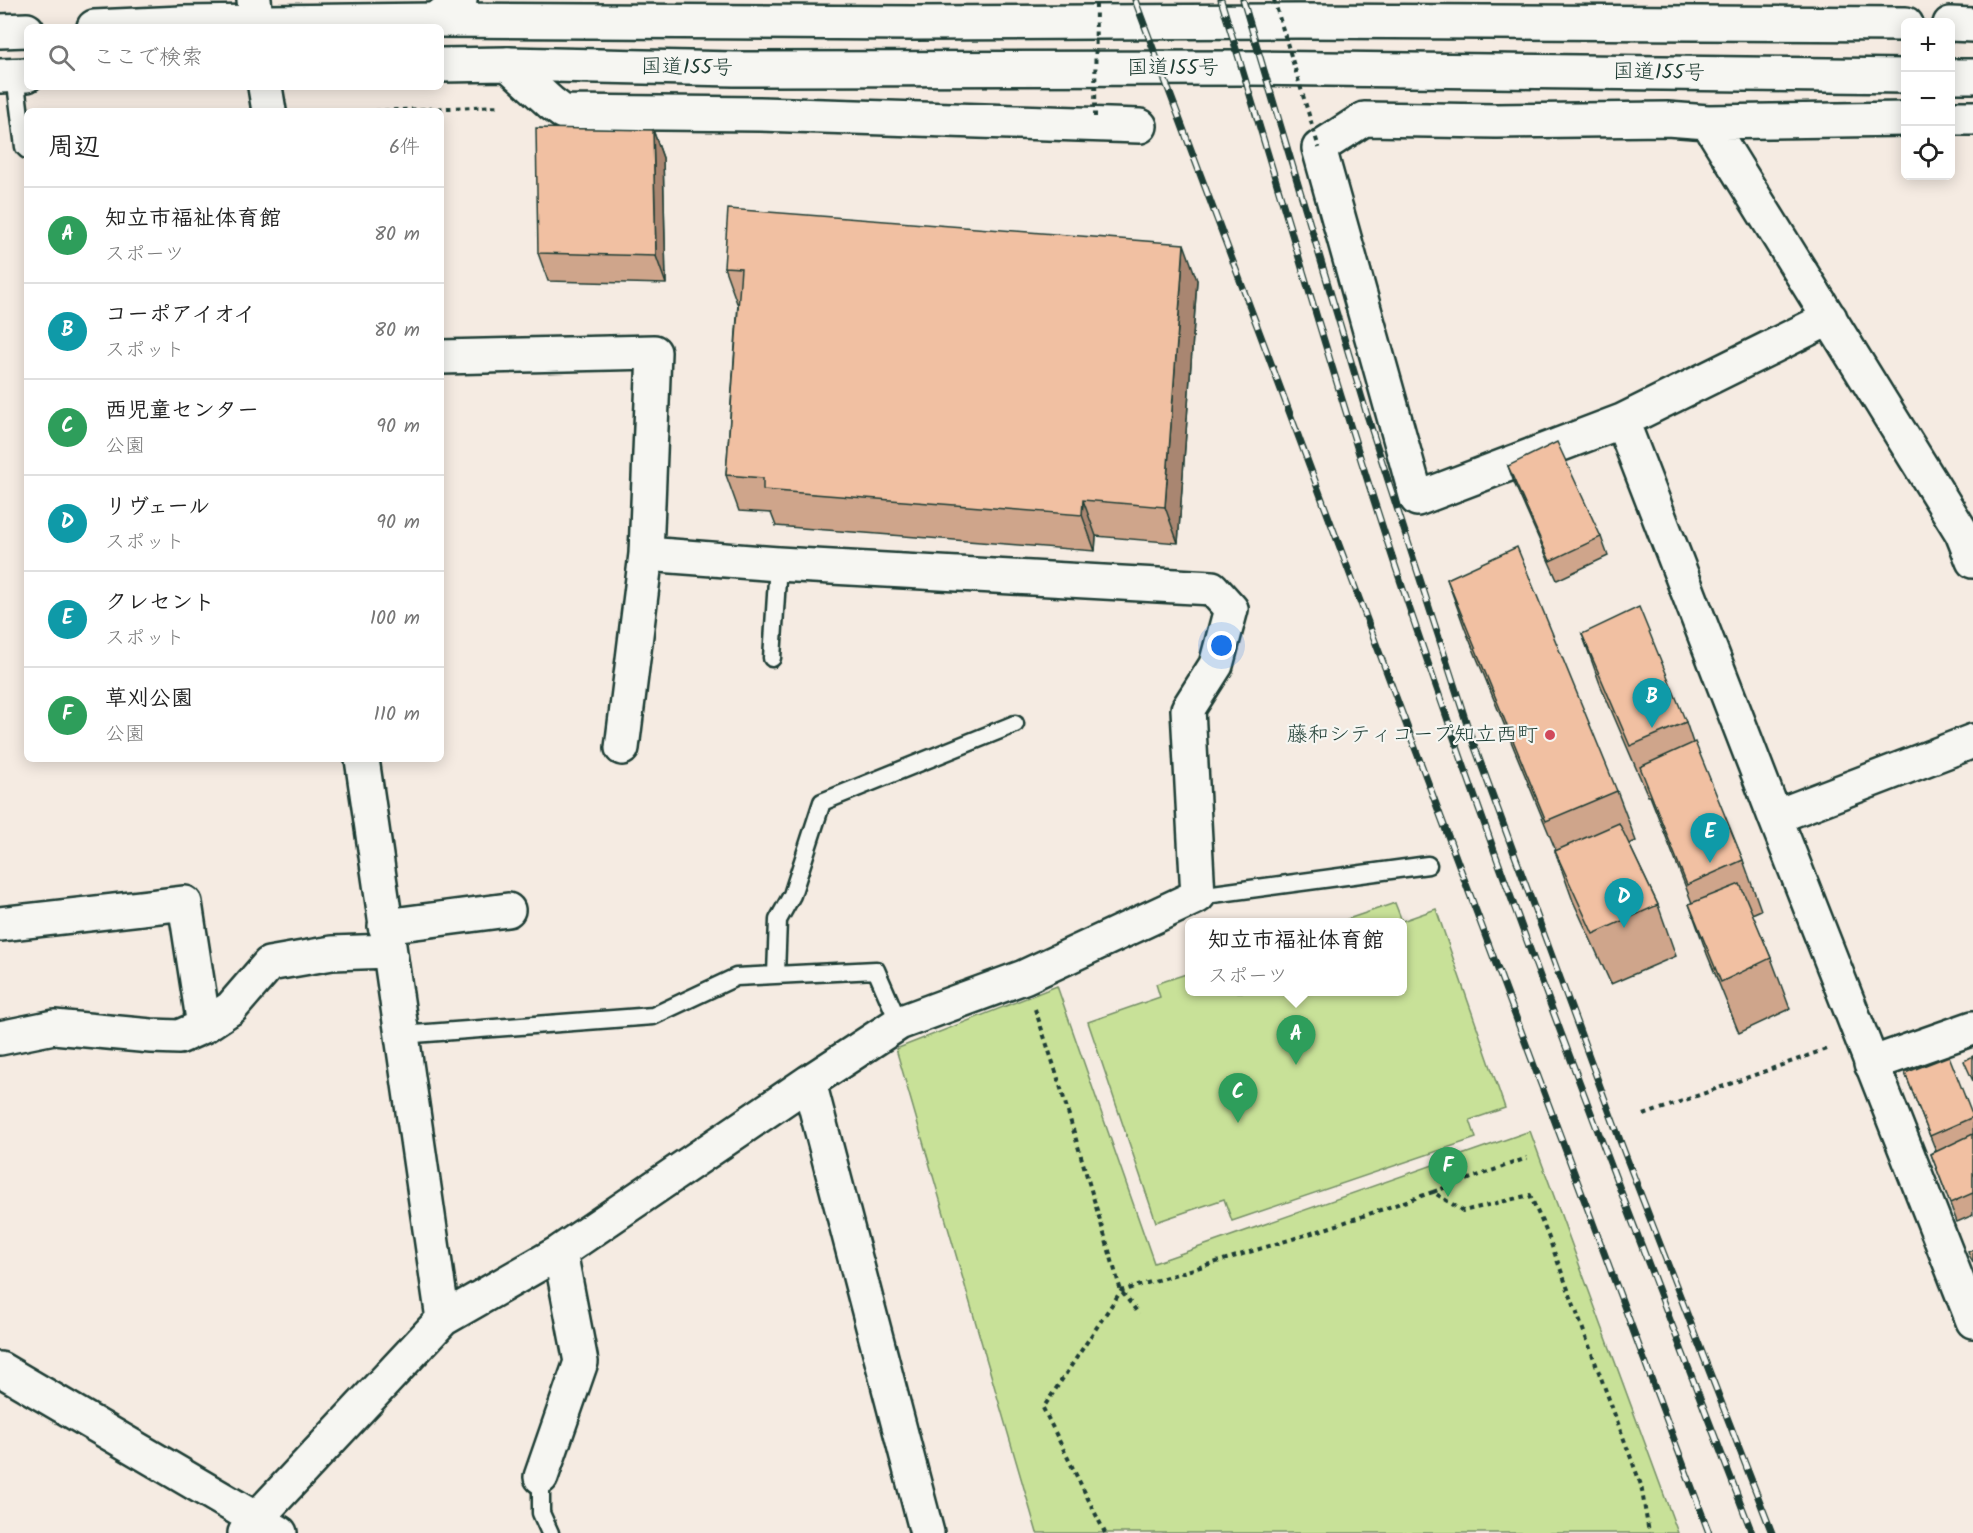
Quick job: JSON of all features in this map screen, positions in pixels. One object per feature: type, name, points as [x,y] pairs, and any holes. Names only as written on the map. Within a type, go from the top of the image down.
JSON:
[{"type":"main road","points":[[160,24],[256,17],[448,10],[914,23],[1309,21],[1901,24]]},
{"type":"main road","points":[[1955,24],[1973,24]]},
{"type":"main road","points":[[0,31],[24,30]]},
{"type":"main road","points":[[508,64],[563,112],[760,114],[1140,126]]},
{"type":"main road","name":"国道155号","points":[[444,65],[508,64],[734,69],[1250,68],[1901,76]]},
{"type":"main road","points":[[1955,76],[1973,76]]},
{"type":"main road","points":[[266,90],[268,108]]},
{"type":"main road","points":[[1830,318],[1622,421],[1417,499],[1319,148],[1364,118],[1496,121],[1667,119],[1708,122],[1901,119]]},
{"type":"main road","points":[[1955,118],[1973,118]]},
{"type":"main road","points":[[1708,122],[1962,533],[1973,561]]},
{"type":"main road","points":[[444,357],[654,352],[646,554],[622,748]]},
{"type":"main road","points":[[1622,421],[1866,1050],[1964,1275],[1973,1321]]},
{"type":"main road","points":[[0,1369],[260,1528],[442,1319],[560,1251],[899,1023],[1024,977],[1198,896],[1188,709],[1216,665],[1231,609],[1212,588],[778,564],[646,554]]},
{"type":"main road","points":[[1775,818],[1973,741]]},
{"type":"main road","points":[[362,762],[442,1319]]},
{"type":"main road","points":[[0,924],[185,903],[204,1026]]},
{"type":"main road","points":[[0,1038],[54,1027],[151,1036],[179,1036],[204,1026],[231,1008],[269,964],[332,953],[508,910]]},
{"type":"main road","points":[[1866,1050],[1973,1028]]},
{"type":"main road","points":[[809,1082],[927,1533]]},
{"type":"main road","points":[[541,1477],[581,1362],[560,1251]]},
{"type":"lane","points":[[14,76],[24,147]]},
{"type":"lane","points":[[772,658],[778,564]]},
{"type":"lane","points":[[776,974],[778,920],[792,895],[822,802],[1015,724]]},
{"type":"lane","points":[[1198,896],[1428,865]]},
{"type":"lane","points":[[401,1035],[653,1016],[736,977],[876,970],[899,1023]]},
{"type":"lane","points":[[541,1477],[541,1513],[550,1533]]},
{"type":"path","points":[[1095,117],[1096,0]]},
{"type":"path","points":[[1274,0],[1319,148]]},
{"type":"path","points":[[1024,977],[1056,1072],[1121,1291],[1139,1314]]},
{"type":"path","points":[[1644,1115],[1866,1050]]},
{"type":"path","points":[[1105,1533],[1043,1408],[1121,1291],[1322,1230],[1527,1158]]},
{"type":"path","points":[[1433,1192],[1463,1211],[1530,1195],[1547,1233],[1641,1485],[1649,1533]]},
{"type":"green space","points":[[1395,903],[1401,918],[1351,918]]},
{"type":"green space","points":[[1436,909],[1505,1108],[1470,1120],[1476,1138],[1232,1221],[1224,1199],[1156,1222],[1088,1022],[1160,997],[1156,984],[1185,974],[1185,996],[1407,996],[1407,919]]},
{"type":"green space","points":[[1057,986],[1154,1263],[1530,1131],[1678,1533],[1037,1533],[896,1049]]},
{"type":"building","points":[[536,128],[653,130],[656,256],[538,253]]},
{"type":"building","points":[[728,209],[1184,244],[1165,507],[1083,500],[1082,515],[763,490],[763,478],[726,475],[741,268],[724,267]]},
{"type":"building","points":[[1557,442],[1601,537],[1550,561],[1508,466]]},
{"type":"building","name":"藤和シティコープ知立西町","points":[[1517,547],[1617,791],[1546,821],[1447,579]]},
{"type":"building","points":[[1639,607],[1686,722],[1630,746],[1582,634]]},
{"type":"building","points":[[1695,742],[1743,860],[1687,885],[1640,767]]},
{"type":"building","points":[[1619,823],[1658,905],[1593,934],[1555,851]]},
{"type":"building","points":[[1740,884],[1771,958],[1721,982],[1689,904]]},
{"type":"building","points":[[1949,1056],[1973,1117],[1930,1136],[1905,1073]]},
{"type":"building","points":[[1973,1056],[1973,1081],[1964,1061]]},
{"type":"building","points":[[1973,1134],[1973,1193],[1950,1203],[1931,1154]]},
{"type":"building","points":[[1973,1250],[1973,1263],[1968,1252]]},
{"type":"railway","points":[[1135,0],[1709,1533]]},
{"type":"railway","points":[[1221,0],[1356,445],[1444,711],[1529,947],[1752,1533]]},
{"type":"railway","points":[[1243,0],[1367,415],[1470,734],[1625,1154],[1772,1533]]},
{"type":"place","name":"コーポアイオイ","points":[[1652,728]]},
{"type":"place","name":"藤和シティコープ知立西町","points":[[1550,735]]},
{"type":"place","name":"クレセント","points":[[1710,863]]},
{"type":"place","name":"リヴェール","points":[[1624,928]]},
{"type":"place","name":"知立市福祉体育館","points":[[1296,1065]]},
{"type":"place","name":"西児童センター","points":[[1238,1123]]},
{"type":"place","name":"草刈公園","points":[[1448,1197]]}]
